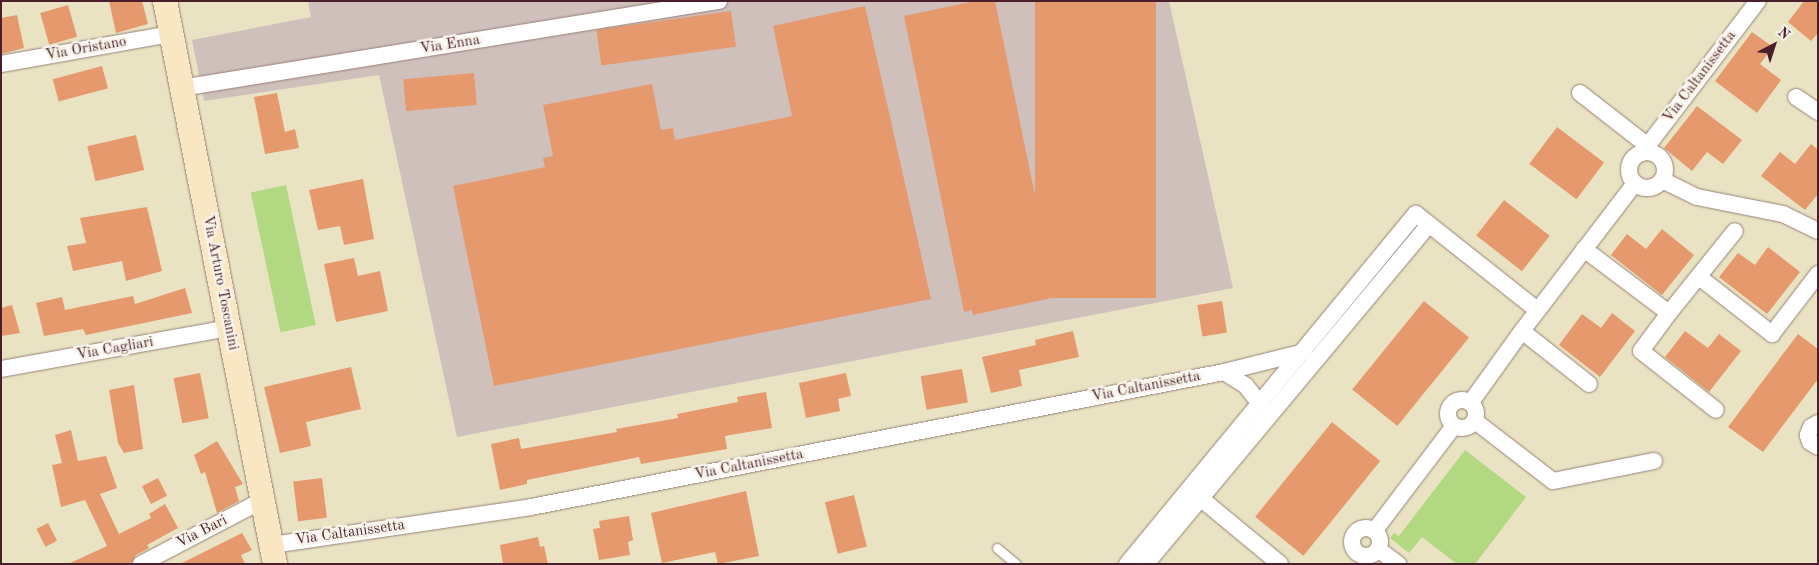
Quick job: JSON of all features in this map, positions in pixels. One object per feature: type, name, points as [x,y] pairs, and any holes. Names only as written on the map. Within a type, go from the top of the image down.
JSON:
[{"type":"street","name":"Via Arturo Toscanini","points":[[165,1],[273,554]]},
{"type":"street","name":"Via Enna","points":[[181,88],[719,1]]},
{"type":"street","name":"Via Caltanissetta","points":[[1645,149],[1758,1]]},
{"type":"street","name":"Via Oristano","points":[[1,64],[171,34]]},
{"type":"street","points":[[1580,93],[1645,149],[1663,162],[1662,180]]},
{"type":"street","points":[[1796,97],[1818,112]]},
{"type":"street","points":[[1645,149],[1630,166],[1635,183],[1646,188],[1662,180]]},
{"type":"street","points":[[1662,180],[1697,197],[1783,214],[1818,231]]},
{"type":"street","points":[[1471,402],[1537,310],[1635,183]]},
{"type":"street","points":[[1422,219],[1537,310]]},
{"type":"street","points":[[1146,564],[1260,404],[1422,219]]},
{"type":"street","points":[[1127,564],[1196,495],[1422,219]]},
{"type":"street","points":[[1716,410],[1641,351],[1669,312],[1735,231]]},
{"type":"street","points":[[1584,249],[1669,312]]},
{"type":"street","points":[[1699,277],[1772,334],[1818,274]]},
{"type":"street","name":"Via Cagliari","points":[[1,369],[228,328]]},
{"type":"street","points":[[1522,331],[1589,384]]},
{"type":"street","name":"Via Caltanissetta","points":[[273,554],[531,507],[1224,372],[1304,352]]},
{"type":"street","points":[[1224,372],[1246,386],[1260,404]]},
{"type":"street","points":[[1458,400],[1471,402],[1477,412],[1475,421],[1463,428],[1454,426],[1448,418],[1450,405],[1458,400]]},
{"type":"street","points":[[1475,421],[1553,481],[1654,461]]},
{"type":"street","points":[[1818,423],[1811,427],[1808,435],[1810,442],[1818,447]]},
{"type":"street","points":[[1375,530],[1454,426]]},
{"type":"street","points":[[1196,495],[1280,564]]},
{"type":"street","name":"Via Bari","points":[[141,564],[263,500]]},
{"type":"street","points":[[1362,528],[1375,530],[1381,541],[1379,550],[1367,557],[1355,559],[1352,547],[1355,534],[1362,528]]},
{"type":"street","points":[[1379,550],[1398,564]]},
{"type":"lane","points":[[997,548],[1016,564]]},
{"type":"shaded area","points":[[308,1],[1169,1],[1233,288],[457,437],[379,75],[204,101],[192,40],[311,17]]},
{"type":"green space","points":[[286,185],[316,325],[281,332],[251,192]]},
{"type":"green space","points":[[1465,450],[1526,497],[1475,564],[1457,564],[1422,537],[1409,553],[1390,538],[1394,533],[1399,536]]},
{"type":"building","points":[[109,1],[142,1],[148,24],[116,33]]},
{"type":"building","points":[[975,1],[995,1],[1056,297],[973,315],[972,310],[964,312],[904,16]]},
{"type":"building","points":[[1035,1],[1156,1],[1156,298],[1035,298]]},
{"type":"building","points":[[1804,1],[1818,1],[1818,33],[1811,41],[1788,22]]},
{"type":"building","points":[[68,5],[77,37],[49,45],[40,13]]},
{"type":"building","points":[[865,6],[931,299],[494,386],[453,186],[545,167],[543,158],[553,156],[543,105],[652,84],[661,130],[673,128],[675,140],[792,116],[773,26]]},
{"type":"building","points":[[731,11],[736,47],[601,66],[596,30]]},
{"type":"building","points":[[17,15],[24,48],[1,54],[1,18]]},
{"type":"building","points":[[1752,32],[1773,47],[1760,64],[1781,80],[1757,113],[1715,81]]},
{"type":"building","points":[[102,66],[108,88],[59,101],[53,79]]},
{"type":"building","points":[[474,73],[477,105],[406,111],[403,79]]},
{"type":"building","points":[[277,93],[285,132],[295,129],[299,148],[265,154],[254,97]]},
{"type":"building","points":[[1697,106],[1742,140],[1723,164],[1707,152],[1692,171],[1664,148]]},
{"type":"building","points":[[1557,127],[1604,163],[1576,199],[1529,164]]},
{"type":"building","points":[[136,135],[144,170],[95,181],[87,146]]},
{"type":"building","points":[[1811,144],[1818,150],[1818,194],[1805,210],[1761,176],[1780,152],[1795,164]]},
{"type":"building","points":[[363,179],[374,239],[344,245],[340,226],[318,230],[309,190]]},
{"type":"building","points":[[1504,200],[1550,236],[1522,271],[1476,235]]},
{"type":"building","points":[[147,207],[162,271],[126,281],[122,261],[73,271],[67,246],[86,243],[80,218]]},
{"type":"building","points":[[1662,229],[1694,255],[1662,295],[1611,255],[1627,234],[1646,249]]},
{"type":"building","points":[[1768,247],[1800,272],[1767,314],[1719,277],[1738,253],[1755,265]]},
{"type":"building","points":[[354,258],[358,276],[380,271],[388,311],[336,322],[324,264]]},
{"type":"building","points":[[185,288],[192,313],[86,335],[83,329],[44,336],[36,303],[62,297],[65,310],[133,296],[135,304]]},
{"type":"building","points":[[1222,301],[1227,333],[1202,337],[1197,305]]},
{"type":"building","points":[[1424,301],[1469,338],[1397,426],[1352,390]]},
{"type":"building","points":[[12,305],[20,333],[1,336],[1,308]]},
{"type":"building","points":[[1612,313],[1635,331],[1600,377],[1559,345],[1582,314],[1601,328]]},
{"type":"building","points":[[1073,331],[1079,357],[1019,370],[1022,386],[991,393],[982,357],[1036,345],[1035,340]]},
{"type":"building","points":[[1685,331],[1708,348],[1719,334],[1741,351],[1709,392],[1665,357]]},
{"type":"building","points":[[1798,334],[1818,349],[1818,379],[1763,452],[1728,427]]},
{"type":"building","points":[[351,367],[361,409],[306,422],[311,446],[280,453],[264,387]]},
{"type":"building","points":[[962,369],[968,402],[927,410],[921,376]]},
{"type":"building","points":[[200,373],[209,418],[182,423],[173,378]]},
{"type":"building","points":[[846,373],[851,396],[838,399],[840,411],[806,418],[799,383]]},
{"type":"building","points":[[134,385],[143,449],[124,453],[118,443],[109,390]]},
{"type":"building","points":[[766,392],[772,428],[725,436],[727,449],[641,464],[639,457],[527,480],[527,484],[500,490],[491,444],[519,438],[521,449],[617,432],[616,429],[678,418],[677,414],[738,402],[737,397]]},
{"type":"building","points":[[1332,422],[1380,461],[1303,556],[1255,517]]},
{"type":"building","points":[[71,430],[78,461],[106,456],[117,488],[100,494],[119,534],[151,518],[149,514],[165,504],[178,528],[147,545],[149,548],[136,555],[131,564],[68,564],[107,546],[85,500],[61,507],[52,465],[62,463],[55,435]]},
{"type":"building","points":[[217,441],[243,484],[235,487],[239,501],[217,513],[205,472],[201,474],[194,455]]},
{"type":"building","points":[[158,478],[167,496],[151,504],[142,486]]},
{"type":"building","points":[[322,478],[327,518],[298,521],[293,482]]},
{"type":"building","points":[[746,491],[759,556],[718,564],[715,552],[662,563],[651,513]]},
{"type":"building","points":[[854,495],[867,546],[838,554],[825,502]]},
{"type":"building","points":[[629,516],[633,540],[628,542],[630,555],[599,560],[593,529],[600,528],[599,521]]},
{"type":"building","points":[[48,523],[57,541],[45,547],[36,529]]},
{"type":"building","points":[[242,533],[252,550],[241,555],[245,564],[180,564]]},
{"type":"building","points":[[538,537],[540,547],[544,546],[548,564],[503,564],[500,545]]}]
